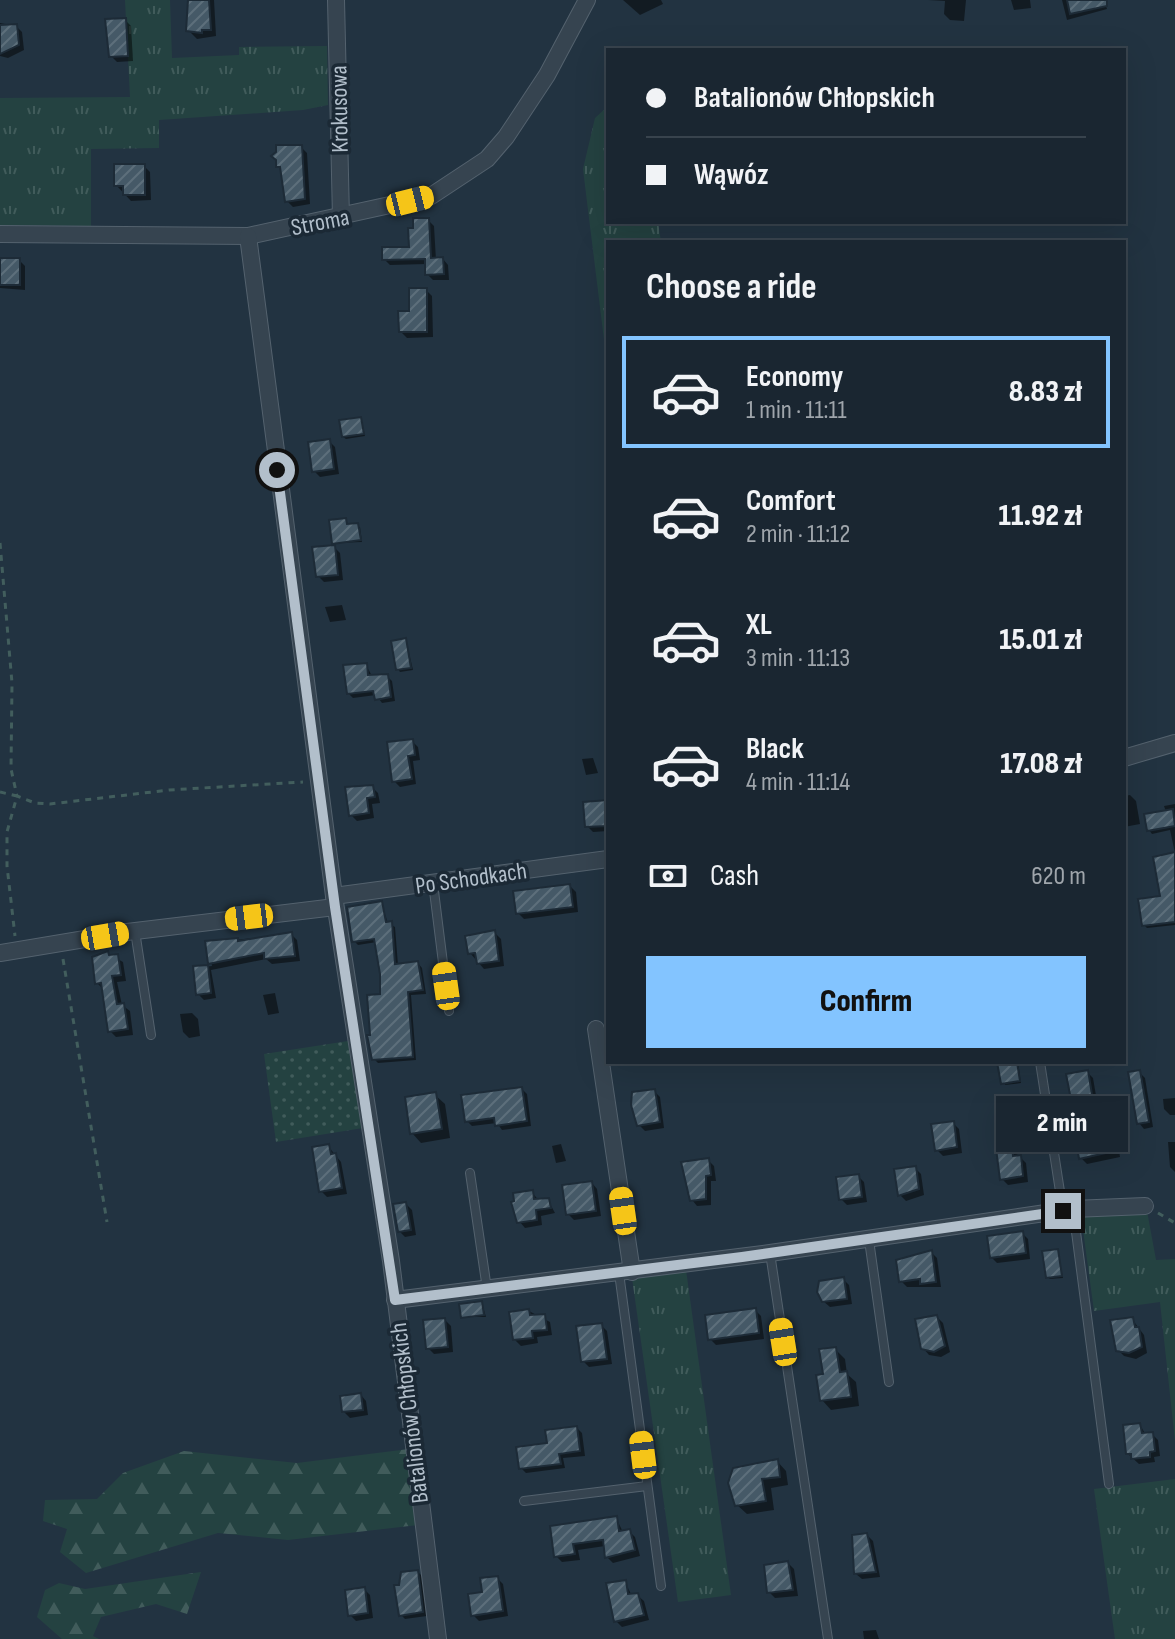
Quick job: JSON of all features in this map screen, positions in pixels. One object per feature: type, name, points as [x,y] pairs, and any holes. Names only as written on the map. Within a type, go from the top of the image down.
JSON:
[{"type":"street","name":"Krokusowa","points":[[336,0],[341,218]]},
{"type":"street","name":"Stroma","points":[[0,234],[248,236],[431,196],[487,159],[506,137],[547,75],[587,0]]},
{"type":"street","name":"Batalionów Chłopskich","points":[[248,236],[334,902],[395,1300],[438,1639]]},
{"type":"street","points":[[1126,757],[1175,743]]},
{"type":"street","name":"Po Schodkach","points":[[8,952],[334,902],[433,883],[606,859]]},
{"type":"street","points":[[596,1029],[625,1273]]},
{"type":"street","points":[[395,1300],[625,1273],[1068,1210],[1145,1206]]},
{"type":"lane","points":[[433,883],[449,1011]]},
{"type":"lane","points":[[134,931],[151,1035]]},
{"type":"lane","points":[[1040,1064],[1068,1210],[1109,1484]]},
{"type":"lane","points":[[470,1173],[487,1289]]},
{"type":"lane","points":[[869,1240],[889,1382]]},
{"type":"lane","points":[[770,1253],[828,1639]]},
{"type":"lane","points":[[625,1273],[647,1486],[661,1586]]},
{"type":"lane","points":[[524,1501],[647,1486]]},
{"type":"path","points":[[0,543],[12,683],[11,769],[17,796],[16,810],[7,832],[8,952]]},
{"type":"path","points":[[0,792],[50,804],[169,790],[318,781]]},
{"type":"path","points":[[60,944],[107,1222]]},
{"type":"path","points":[[1167,1217],[1175,1223]]},
{"type":"green space","points":[[125,0],[170,0],[172,58],[239,55],[239,47],[327,46],[328,105],[303,110],[159,120],[159,148],[91,149],[91,226],[0,225],[0,98],[130,97]]},
{"type":"green space","points":[[606,108],[606,224],[658,224],[661,240],[606,240],[606,356],[583,169],[595,118]]},
{"type":"green space","points":[[348,1041],[363,1128],[276,1142],[264,1054]]},
{"type":"green space","points":[[1147,1211],[1156,1260],[1175,1259],[1175,1441],[1160,1302],[1094,1311],[1081,1215]]},
{"type":"green space","points":[[686,1270],[731,1595],[678,1602],[632,1278]]},
{"type":"green space","points":[[409,1449],[418,1525],[288,1540],[218,1533],[86,1573],[60,1552],[67,1529],[43,1521],[45,1500],[97,1499],[123,1473],[184,1451],[297,1463]]},
{"type":"green space","points":[[1175,1479],[1175,1639],[1115,1639],[1094,1489]]},
{"type":"green space","points":[[201,1572],[187,1614],[156,1604],[101,1617],[93,1636],[99,1639],[62,1639],[37,1617],[45,1590],[59,1583],[85,1589]]},
{"type":"building","points":[[188,0],[209,0],[211,30],[202,30],[202,33],[186,31]]},
{"type":"building","points":[[1067,0],[1107,0],[1107,6],[1070,14]]},
{"type":"building","points":[[126,18],[128,56],[109,57],[105,19]]},
{"type":"building","points":[[17,24],[19,45],[0,54],[0,25]]},
{"type":"building","points":[[276,145],[302,145],[305,199],[285,202],[280,167],[276,167],[276,160],[271,156],[276,152]]},
{"type":"building","points":[[114,164],[145,164],[145,195],[123,195],[123,186],[114,186]]},
{"type":"building","points":[[413,218],[429,218],[431,258],[443,257],[444,274],[425,275],[425,259],[382,260],[382,247],[409,247],[408,228],[413,228]]},
{"type":"building","points":[[0,258],[20,258],[20,285],[0,285]]},
{"type":"building","points":[[409,288],[427,288],[427,332],[399,332],[398,311],[409,311]]},
{"type":"building","points":[[361,417],[364,434],[342,437],[339,420]]},
{"type":"building","points":[[330,439],[334,469],[312,472],[308,442]]},
{"type":"building","points":[[346,518],[347,524],[358,523],[361,540],[332,544],[329,520]]},
{"type":"building","points":[[335,545],[338,575],[316,577],[312,547]]},
{"type":"building","points":[[406,638],[411,668],[396,670],[391,641]]},
{"type":"building","points":[[367,663],[368,675],[388,674],[391,697],[375,700],[373,691],[347,694],[343,665]]},
{"type":"building","points":[[413,739],[415,755],[408,756],[412,779],[392,782],[387,742]]},
{"type":"building","points":[[373,785],[375,797],[367,798],[369,813],[349,816],[345,787]]},
{"type":"building","points":[[606,800],[606,826],[585,827],[583,802]]},
{"type":"building","points":[[1173,809],[1175,826],[1147,831],[1144,814]]},
{"type":"building","points":[[1175,852],[1175,922],[1142,926],[1138,899],[1160,896],[1153,857]]},
{"type":"building","points":[[570,884],[573,907],[516,914],[513,891]]},
{"type":"building","points":[[382,901],[386,922],[392,921],[395,964],[418,961],[423,990],[408,992],[413,1057],[372,1060],[367,1035],[370,1035],[367,995],[380,994],[380,974],[374,939],[352,942],[347,907]]},
{"type":"building","points":[[495,930],[499,961],[477,964],[475,953],[468,954],[465,936]]},
{"type":"building","points":[[292,932],[295,956],[264,959],[264,953],[208,964],[205,941],[238,938],[238,941]]},
{"type":"building","points":[[108,951],[109,955],[118,954],[121,975],[112,976],[117,1004],[124,1003],[128,1029],[108,1032],[101,983],[95,984],[92,957]]},
{"type":"building","points":[[208,965],[211,993],[196,995],[193,966]]},
{"type":"building","points":[[997,1064],[1017,1064],[1020,1081],[1001,1084]]},
{"type":"building","points":[[1088,1070],[1094,1107],[1073,1110],[1066,1074]]},
{"type":"building","points":[[1140,1070],[1149,1122],[1137,1124],[1128,1072]]},
{"type":"building","points":[[522,1087],[527,1121],[495,1126],[494,1118],[465,1122],[461,1095]]},
{"type":"building","points":[[655,1089],[660,1122],[637,1126],[631,1105],[632,1092]]},
{"type":"building","points":[[436,1092],[442,1129],[410,1134],[405,1097]]},
{"type":"building","points":[[954,1121],[957,1147],[935,1151],[931,1124]]},
{"type":"building","points":[[1112,1130],[1115,1151],[1079,1159],[1075,1135]]},
{"type":"building","points":[[329,1144],[331,1154],[336,1153],[342,1188],[319,1192],[312,1147]]},
{"type":"building","points":[[1012,1146],[1013,1156],[1021,1155],[1023,1176],[1000,1180],[996,1148]]},
{"type":"building","points":[[709,1158],[711,1175],[706,1176],[706,1199],[690,1201],[681,1162]]},
{"type":"building","points":[[916,1166],[919,1189],[898,1196],[894,1169]]},
{"type":"building","points":[[859,1174],[862,1197],[839,1200],[836,1177]]},
{"type":"building","points":[[592,1181],[596,1211],[566,1215],[562,1185]]},
{"type":"building","points":[[533,1190],[534,1199],[549,1198],[551,1208],[536,1210],[537,1220],[517,1223],[511,1202],[514,1201],[513,1193]]},
{"type":"building","points":[[406,1202],[411,1230],[398,1232],[393,1204]]},
{"type":"building","points":[[1023,1231],[1026,1253],[990,1258],[987,1236]]},
{"type":"building","points":[[1058,1249],[1062,1276],[1046,1278],[1042,1251]]},
{"type":"building","points":[[932,1250],[936,1282],[920,1284],[920,1279],[899,1282],[896,1260]]},
{"type":"building","points":[[844,1277],[847,1299],[822,1302],[817,1292],[819,1281]]},
{"type":"building","points":[[482,1301],[484,1315],[461,1318],[459,1304]]},
{"type":"building","points":[[756,1308],[759,1333],[708,1340],[705,1315]]},
{"type":"building","points":[[529,1309],[530,1315],[545,1314],[547,1330],[532,1331],[533,1338],[513,1340],[509,1312]]},
{"type":"building","points":[[937,1315],[945,1346],[934,1352],[921,1349],[915,1319]]},
{"type":"building","points":[[1133,1317],[1135,1327],[1139,1327],[1142,1347],[1129,1353],[1116,1351],[1110,1320]]},
{"type":"building","points":[[445,1318],[448,1347],[426,1349],[423,1320]]},
{"type":"building","points":[[602,1323],[607,1359],[581,1362],[576,1326]]},
{"type":"building","points":[[836,1347],[840,1372],[847,1371],[851,1397],[820,1401],[816,1375],[823,1374],[819,1349]]},
{"type":"building","points":[[361,1393],[363,1410],[342,1412],[340,1396]]},
{"type":"building","points":[[1140,1423],[1142,1433],[1153,1432],[1155,1451],[1150,1452],[1150,1457],[1131,1459],[1131,1454],[1126,1454],[1123,1425]]},
{"type":"building","points":[[577,1426],[580,1451],[559,1454],[561,1464],[519,1469],[516,1447],[547,1443],[545,1430]]},
{"type":"building","points":[[778,1459],[780,1477],[762,1479],[766,1501],[735,1506],[728,1483],[733,1468]]},
{"type":"building","points":[[617,1516],[619,1531],[630,1529],[635,1550],[605,1558],[603,1540],[573,1544],[575,1554],[554,1557],[550,1526]]},
{"type":"building","points":[[867,1533],[876,1572],[854,1574],[852,1535]]},
{"type":"building","points":[[788,1561],[793,1590],[767,1593],[764,1565]]},
{"type":"building","points":[[418,1570],[423,1612],[399,1616],[394,1585],[399,1585],[401,1572]]},
{"type":"building","points":[[498,1576],[503,1611],[471,1616],[468,1594],[482,1592],[480,1578]]},
{"type":"building","points":[[626,1580],[628,1594],[638,1593],[644,1615],[614,1622],[606,1583]]},
{"type":"building","points":[[365,1587],[368,1613],[348,1616],[345,1590]]},
{"type":"route","points":[[277,470],[335,907],[395,1300],[742,1257],[1063,1211]]}]
